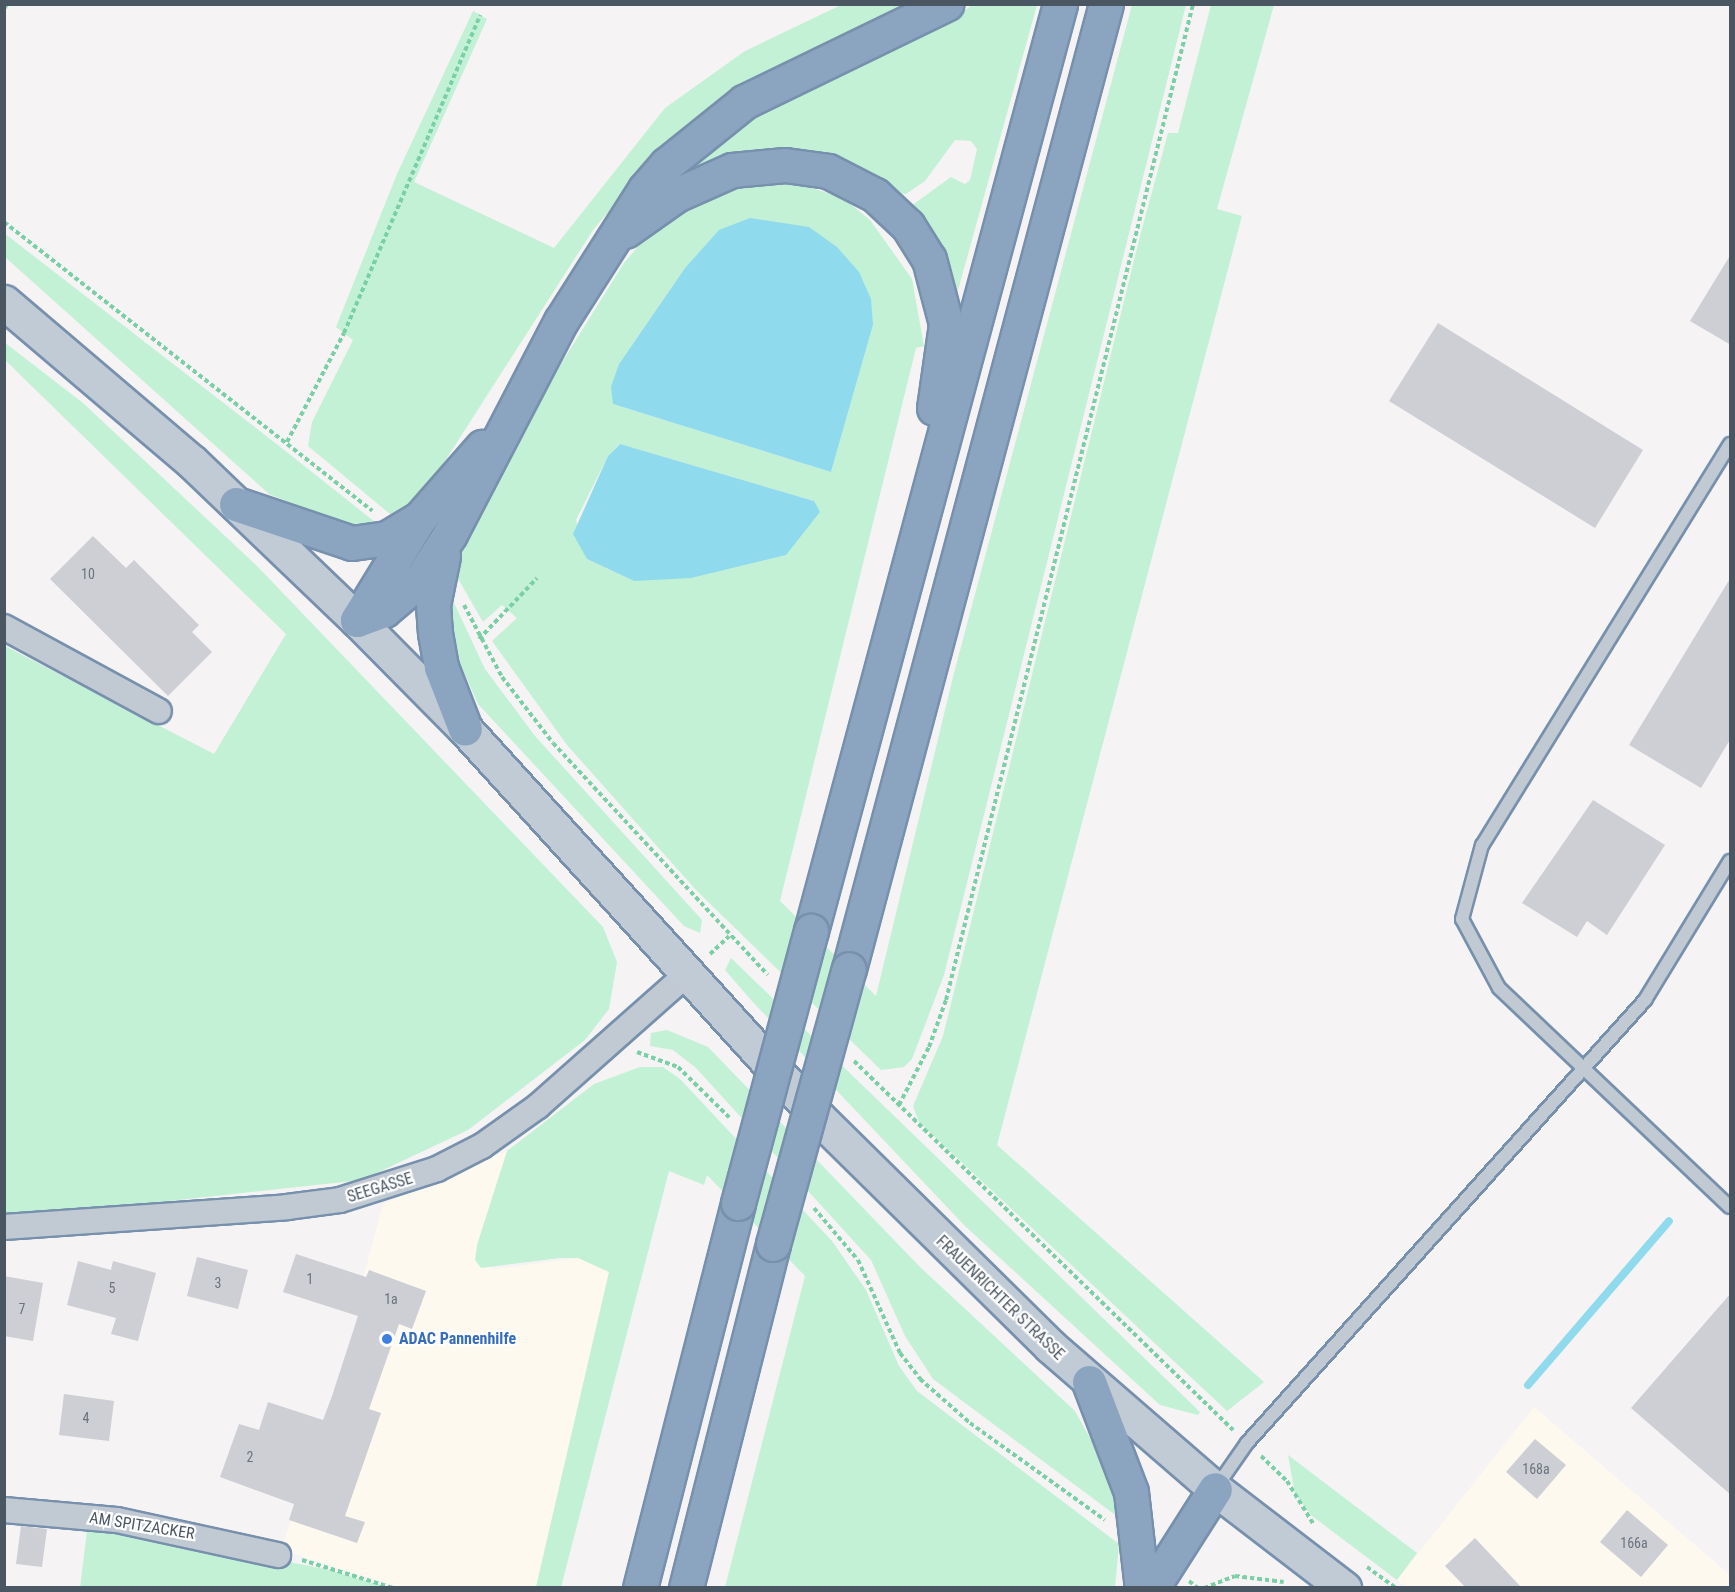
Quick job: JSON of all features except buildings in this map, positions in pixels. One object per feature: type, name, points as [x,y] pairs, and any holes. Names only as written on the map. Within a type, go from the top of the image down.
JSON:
[{"type":"highway","points":[[357,620],[403,597],[450,534],[505,421],[645,189],[713,123],[772,87],[946,4]]},
{"type":"highway","points":[[640,1587],[738,1203],[1060,4]]},
{"type":"highway","points":[[686,1587],[773,1244],[849,969],[1106,4]]},
{"type":"highway","points":[[616,237],[702,181],[732,170],[785,165],[828,171],[875,195],[909,226],[929,259],[946,324],[913,548]]},
{"type":"highway","points":[[357,620],[419,519],[505,421]]},
{"type":"highway","points":[[236,504],[352,543],[387,538],[419,519]]},
{"type":"highway","points":[[450,534],[433,604],[441,667],[465,729]]},
{"type":"highway","points":[[1089,1382],[1131,1492],[1142,1587]]},
{"type":"highway","points":[[1152,1587],[1215,1489]]},
{"type":"highway","points":[[695,1587],[707,1507]]},
{"type":"main road","name":"FRAUENRICHTER STRASSE","points":[[4,302],[128,404],[357,620],[465,729],[817,1116],[1089,1382],[1215,1489],[1353,1575]]},
{"type":"street","points":[[4,627],[159,711]]},
{"type":"street","name":"SEEGASSE","points":[[4,1227],[288,1207],[384,1188],[483,1146],[538,1106],[618,1033],[687,975]]},
{"type":"street","name":"AM SPITZACKER","points":[[4,1510],[117,1520],[278,1555]]},
{"type":"lane","points":[[1731,444],[1482,845],[1462,919],[1499,988],[1580,1069],[1731,1207]]},
{"type":"lane","points":[[1215,1489],[1247,1443],[1580,1069],[1645,1000],[1731,861]]},
{"type":"path","points":[[4,9],[7,4]]},
{"type":"path","points":[[899,1105],[929,1047],[946,1000],[1193,4]]},
{"type":"path","points":[[287,442],[340,343],[480,15]]},
{"type":"path","points":[[479,639],[537,578]]},
{"type":"path","points":[[729,936],[771,978]]},
{"type":"path","points":[[618,1033],[633,1051],[678,1067],[737,1126]]},
{"type":"path","points":[[848,1054],[1213,1411]]},
{"type":"path","points":[[807,1202],[863,1268],[900,1353],[920,1379],[970,1423],[1110,1524]]},
{"type":"path","points":[[1287,1481],[1300,1510],[1321,1532]]},
{"type":"path","points":[[278,1555],[393,1587]]},
{"type":"path","points":[[1353,1575],[1396,1587]]},
{"type":"path","points":[[1204,1587],[1235,1576],[1292,1584]]},
{"type":"shaded area","points":[[507,1151],[475,1260],[494,1269],[578,1258],[609,1272],[536,1587],[399,1587],[281,1550],[361,1310],[355,1308],[383,1204]]},
{"type":"shaded area","points":[[1534,1407],[1730,1575],[1730,1587],[1408,1588],[1397,1580]]},
{"type":"green space","points":[[841,5],[921,5],[642,172],[593,230],[436,475],[396,519],[308,446],[312,422],[353,340],[336,327],[397,174],[473,11],[487,19],[414,182],[554,248],[665,108],[745,51]]},
{"type":"green space","points":[[972,5],[1037,5],[952,312],[907,209],[951,177],[965,184],[970,180],[977,149],[971,141],[955,140],[925,181],[906,194],[697,165],[735,127],[948,24]]},
{"type":"green space","points":[[1132,5],[1186,5],[944,975],[912,1059],[904,1067],[881,1070],[696,890],[567,745],[492,641],[517,618],[502,605],[483,622],[453,570],[526,420],[624,263],[662,218],[722,185],[784,179],[843,198],[870,220],[912,279],[924,346],[916,348],[780,901],[876,996],[954,673]],"holes":[[[719,231],[873,325],[831,472],[613,404],[619,364],[685,268]],[[619,444],[626,446],[814,501],[634,581],[587,559],[576,520],[608,456]]]},
{"type":"green space","points":[[1211,5],[1274,5],[1217,209],[1242,216],[997,1145],[1264,1382],[1227,1411],[919,1122],[913,1106],[943,1036],[1140,236],[1168,133],[1178,133]]},
{"type":"green space","points":[[4,233],[380,526],[360,532],[269,494],[5,257]]},
{"type":"green space","points":[[4,342],[83,403],[257,566],[603,927],[617,962],[609,1009],[585,1040],[468,1130],[362,1180],[5,1219],[5,646],[214,754],[286,634],[5,360]]},
{"type":"green space","points":[[447,588],[485,669],[535,736],[702,920],[700,933],[684,926],[478,704],[452,645]]},
{"type":"green space","points":[[731,958],[1200,1412],[1198,1415],[1160,1405],[964,1225],[751,1000],[725,970]]},
{"type":"green space","points":[[667,1030],[708,1047],[920,1267],[1075,1411],[1105,1465],[1118,1517],[933,1379],[905,1336],[871,1260],[696,1068],[673,1050],[650,1046],[651,1033]]},
{"type":"green space","points":[[640,1067],[663,1067],[680,1079],[832,1241],[866,1290],[899,1366],[917,1391],[1119,1544],[1115,1587],[725,1587],[805,1276],[707,1175],[704,1185],[669,1171],[561,1587],[536,1587],[609,1272],[578,1258],[560,1258],[481,1268],[475,1260],[477,1245],[507,1151],[594,1084]]},
{"type":"green space","points":[[1288,1455],[1417,1553],[1397,1580],[1312,1516],[1295,1494]]},
{"type":"green space","points":[[88,1523],[325,1569],[387,1587],[80,1588]]},
{"type":"water","points":[[750,218],[809,227],[837,247],[859,272],[871,299],[873,325],[831,472],[613,404],[611,387],[619,364],[685,268],[719,230]]},
{"type":"water","points":[[620,444],[814,501],[820,512],[786,555],[691,578],[634,581],[587,559],[573,534],[608,456]]},
{"type":"waterway","points":[[1528,1385],[1669,1221]]},
{"type":"place","name":"ADAC Pannenhilfe","points":[[387,1339]]}]
